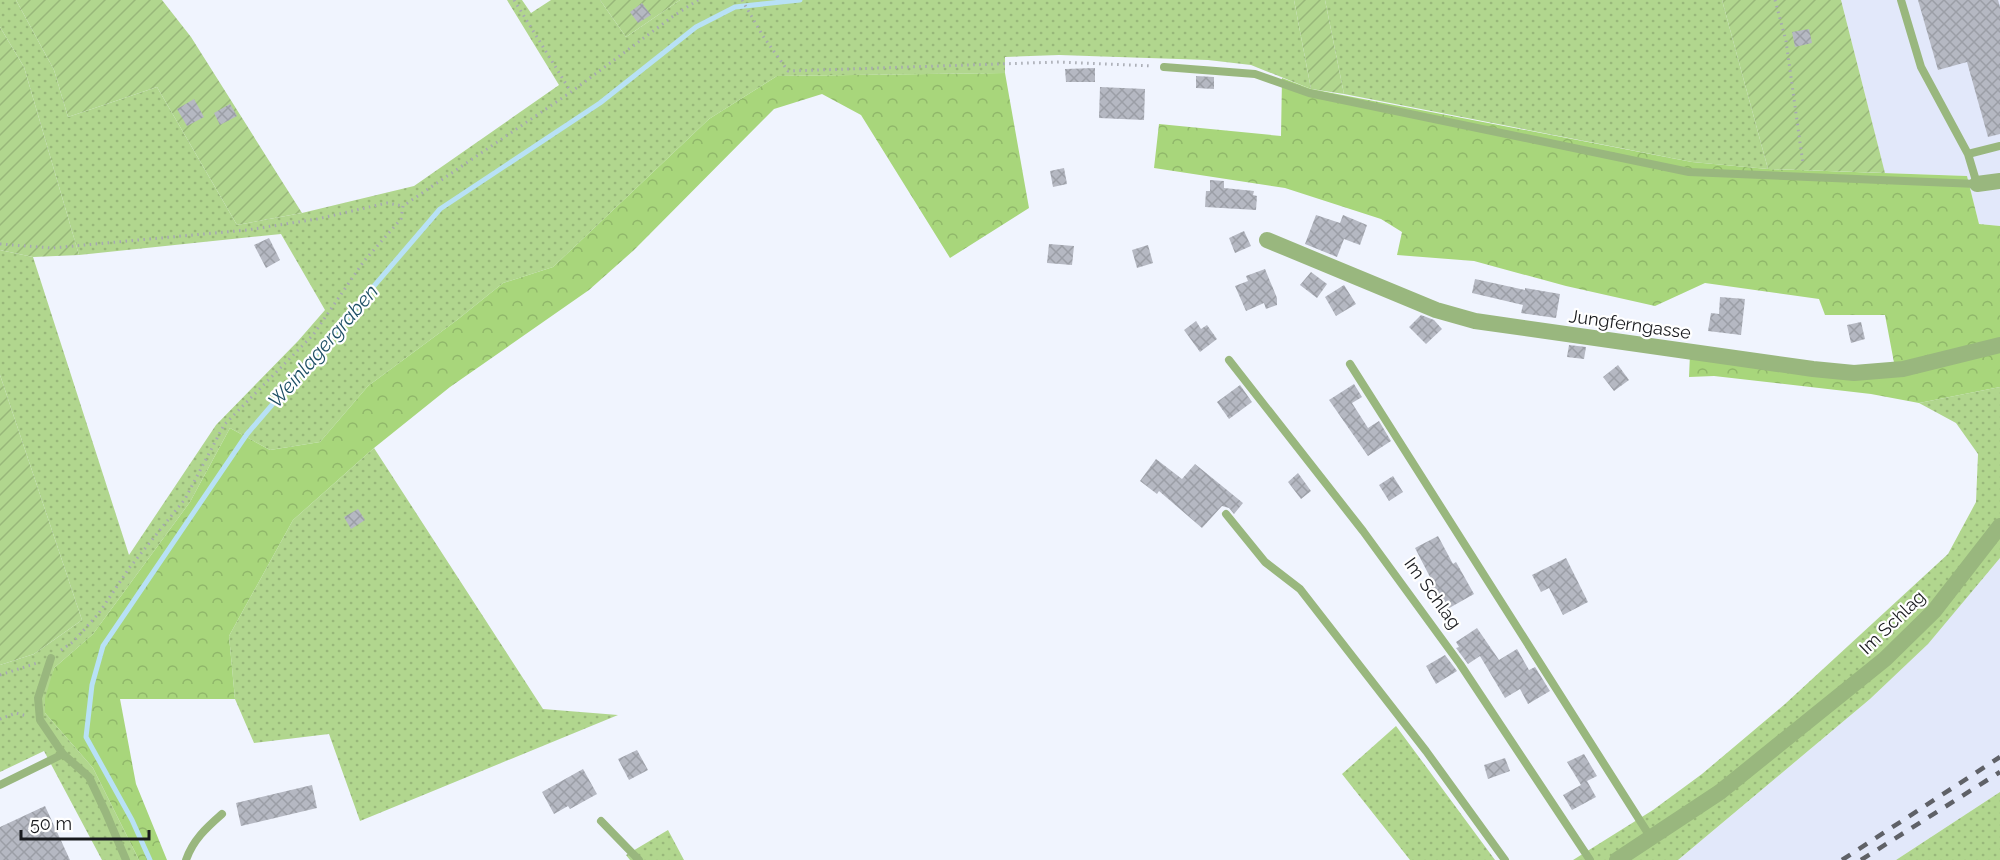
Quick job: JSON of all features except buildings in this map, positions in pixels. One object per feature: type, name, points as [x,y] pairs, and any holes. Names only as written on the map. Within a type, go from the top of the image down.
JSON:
[{"type":"street","points":[[1977,184],[2000,182]]},
{"type":"street","name":"Jungferngasse","points":[[1267,240],[1436,310],[1475,321],[1524,329],[1802,368],[1854,373],[1903,369],[2000,345]]},
{"type":"street","name":"Im Schlag","points":[[1617,860],[1720,792],[1885,659],[1934,611],[2000,526]]},
{"type":"lane","points":[[1164,67],[1255,74],[1309,93],[1689,172],[1977,184],[1968,154],[1921,67],[1900,0]]},
{"type":"lane","points":[[1968,154],[2000,146]]},
{"type":"lane","name":"Im Schlag","points":[[1229,360],[1363,531],[1460,664],[1590,860]]},
{"type":"lane","points":[[1350,364],[1652,838]]},
{"type":"lane","points":[[1226,514],[1265,562],[1300,589],[1426,751],[1505,860]]},
{"type":"lane","points":[[51,658],[38,698],[40,720],[63,754],[88,777],[106,813],[124,859]]},
{"type":"lane","points":[[0,785],[63,754]]},
{"type":"lane","points":[[186,860],[190,846],[222,814]]},
{"type":"lane","points":[[601,820],[639,860]]},
{"type":"path","points":[[514,0],[571,92]]},
{"type":"path","points":[[0,244],[52,248],[247,230],[317,219],[387,203],[403,206],[571,92],[698,0]]},
{"type":"path","points":[[742,0],[763,36],[788,70],[1059,62],[1164,67]]},
{"type":"path","points":[[1775,0],[1786,41],[1805,177]]},
{"type":"path","points":[[0,675],[51,658],[73,642],[99,613],[130,567],[185,499],[224,425],[313,335],[364,261],[401,219],[403,206]]},
{"type":"path","points":[[0,719],[16,713],[40,720]]},
{"type":"shaded area","points":[[1841,0],[2000,0],[2000,226],[1979,224],[1967,176],[1885,173]]},
{"type":"shaded area","points":[[2000,558],[2000,792],[1896,860],[1678,860],[1870,699],[1928,643]]},
{"type":"green space","points":[[0,0],[16,0],[54,70],[68,117],[157,87],[237,225],[302,213],[414,186],[559,85],[507,0],[522,0],[531,13],[551,0],[600,0],[626,37],[680,0],[1294,0],[1311,89],[1251,65],[1208,60],[1059,55],[1005,57],[1005,73],[777,76],[709,119],[553,267],[503,283],[368,386],[320,442],[270,450],[230,428],[190,502],[93,634],[54,668],[45,713],[93,768],[139,860],[102,860],[44,751],[0,772],[0,665],[34,654],[82,620],[0,375],[0,250],[33,257],[129,555],[216,425],[325,310],[281,234],[79,255],[24,67],[0,27]]},
{"type":"green space","points":[[16,0],[162,0],[191,37],[302,213],[237,225],[157,87],[68,117],[54,70]]},
{"type":"green space","points":[[600,0],[680,0],[626,37]]},
{"type":"green space","points":[[1294,0],[1325,0],[1344,94],[1311,89]]},
{"type":"green space","points":[[1325,0],[1722,0],[1768,169],[1692,162],[1344,94]]},
{"type":"green space","points":[[1722,0],[1841,0],[1885,173],[1768,169]]},
{"type":"green space","points":[[0,27],[24,67],[79,255],[33,257],[0,250]]},
{"type":"green space","points":[[1005,73],[1029,208],[950,258],[861,115],[822,94],[774,109],[634,250],[589,290],[450,387],[374,448],[293,520],[229,636],[235,699],[120,699],[136,784],[167,860],[139,860],[93,768],[45,713],[45,698],[54,668],[93,634],[190,502],[230,428],[270,450],[320,442],[368,386],[503,283],[553,267],[709,119],[777,76]]},
{"type":"green space","points":[[1282,78],[1311,89],[1692,162],[1768,169],[1967,176],[1979,224],[2000,226],[2000,387],[1919,403],[1871,394],[1714,376],[1689,377],[1690,354],[1896,373],[1885,315],[1825,315],[1819,299],[1705,283],[1655,306],[1566,286],[1474,261],[1397,255],[1402,232],[1381,219],[1285,188],[1154,168],[1159,124],[1281,136]]},
{"type":"green space","points":[[0,375],[82,620],[34,654],[0,665]]},
{"type":"green space","points":[[2000,387],[2000,558],[1928,644],[1870,699],[1678,860],[1573,860],[1653,810],[1702,774],[1785,704],[1948,554],[1976,502],[1978,454],[1956,423],[1919,403]]},
{"type":"green space","points":[[374,448],[543,709],[618,715],[360,821],[329,734],[254,743],[235,699],[229,636],[293,520]]},
{"type":"green space","points":[[1396,726],[1495,860],[1410,860],[1342,774]]},
{"type":"green space","points":[[2000,792],[2000,860],[1896,860]]},
{"type":"green space","points":[[668,830],[684,860],[630,860],[626,855]]},
{"type":"waterway","name":"Weinlagergraben","points":[[150,860],[132,820],[86,737],[92,685],[103,646],[247,434],[440,209],[600,103],[696,27],[735,7],[800,0]]},
{"type":"railway","points":[[1842,860],[2000,757]]},
{"type":"railway","points":[[1861,860],[2000,772]]}]
